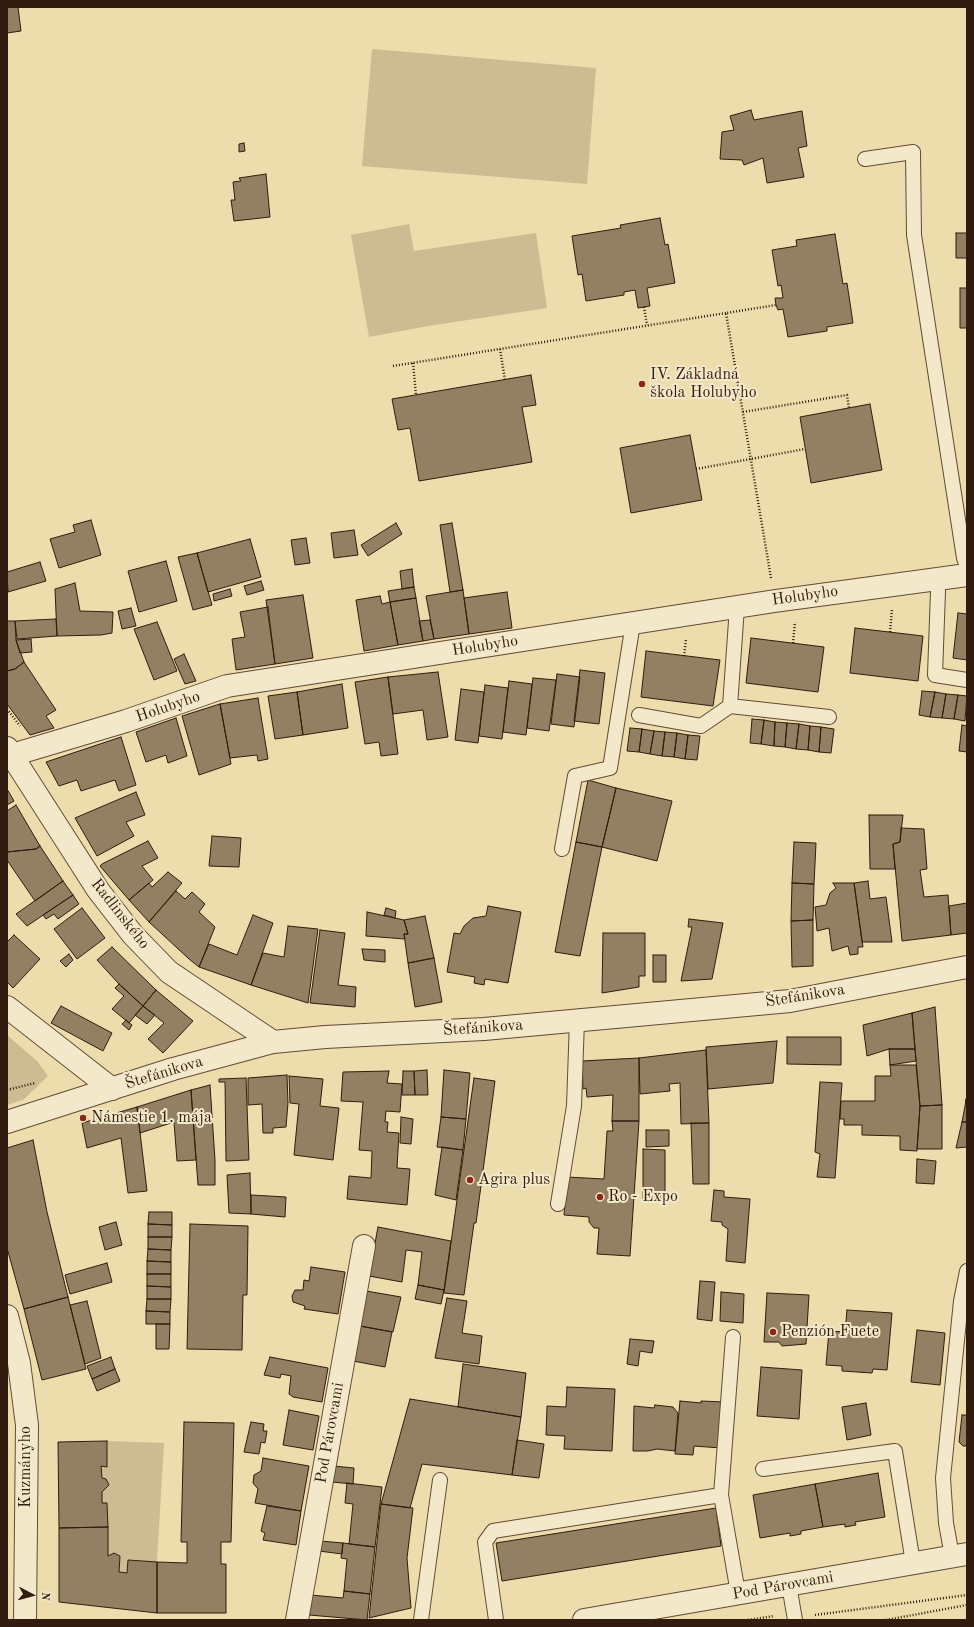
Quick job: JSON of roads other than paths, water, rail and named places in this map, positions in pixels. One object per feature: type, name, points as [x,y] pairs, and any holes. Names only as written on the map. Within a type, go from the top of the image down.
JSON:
[{"type":"street","name":"Holubyho","points":[[9,751],[126,721],[227,686],[775,601],[967,575]]},
{"type":"street","name":"Radlinského","points":[[9,751],[98,890],[132,935],[169,972],[273,1042]]},
{"type":"street","name":"Štefánikova","points":[[7,1122],[173,1069],[273,1042],[325,1037],[484,1029],[790,1001],[967,968]]},
{"type":"street","points":[[7,1007],[112,1089]]},
{"type":"street","name":"Pod Párovcami","points":[[297,1620],[364,1246]]},
{"type":"street","name":"Kuzmányho","points":[[7,1316],[19,1362],[27,1424],[25,1620]]},
{"type":"street","name":"Pod Párovcami","points":[[594,1619],[959,1555]]},
{"type":"lane","points":[[865,159],[913,152],[914,235],[964,558],[967,566]]},
{"type":"lane","points":[[937,578],[935,676],[967,680]]},
{"type":"lane","points":[[730,706],[737,607]]},
{"type":"lane","points":[[562,850],[575,776],[610,768],[633,623]]},
{"type":"lane","points":[[639,715],[701,726],[730,706],[829,717]]},
{"type":"lane","points":[[558,1204],[574,1106],[578,1020]]},
{"type":"lane","points":[[959,1555],[946,1523],[943,1478],[961,1301],[967,1271]]},
{"type":"lane","points":[[733,1337],[721,1495],[738,1593]]},
{"type":"lane","points":[[763,1469],[895,1451],[913,1563]]},
{"type":"lane","points":[[420,1620],[440,1480]]},
{"type":"lane","points":[[496,1620],[485,1542],[493,1531],[721,1495]]},
{"type":"lane","points":[[789,1585],[794,1617]]},
{"type":"place","name":"IV. Základná škola Holubyho","points":[[642,384]]},
{"type":"place","name":"Námestie 1. mája","points":[[83,1118]]},
{"type":"place","name":"Agira plus","points":[[470,1180]]},
{"type":"place","name":"Ro - Expo","points":[[600,1197]]},
{"type":"place","name":"Penzión Fuete","points":[[773,1332]]}]
